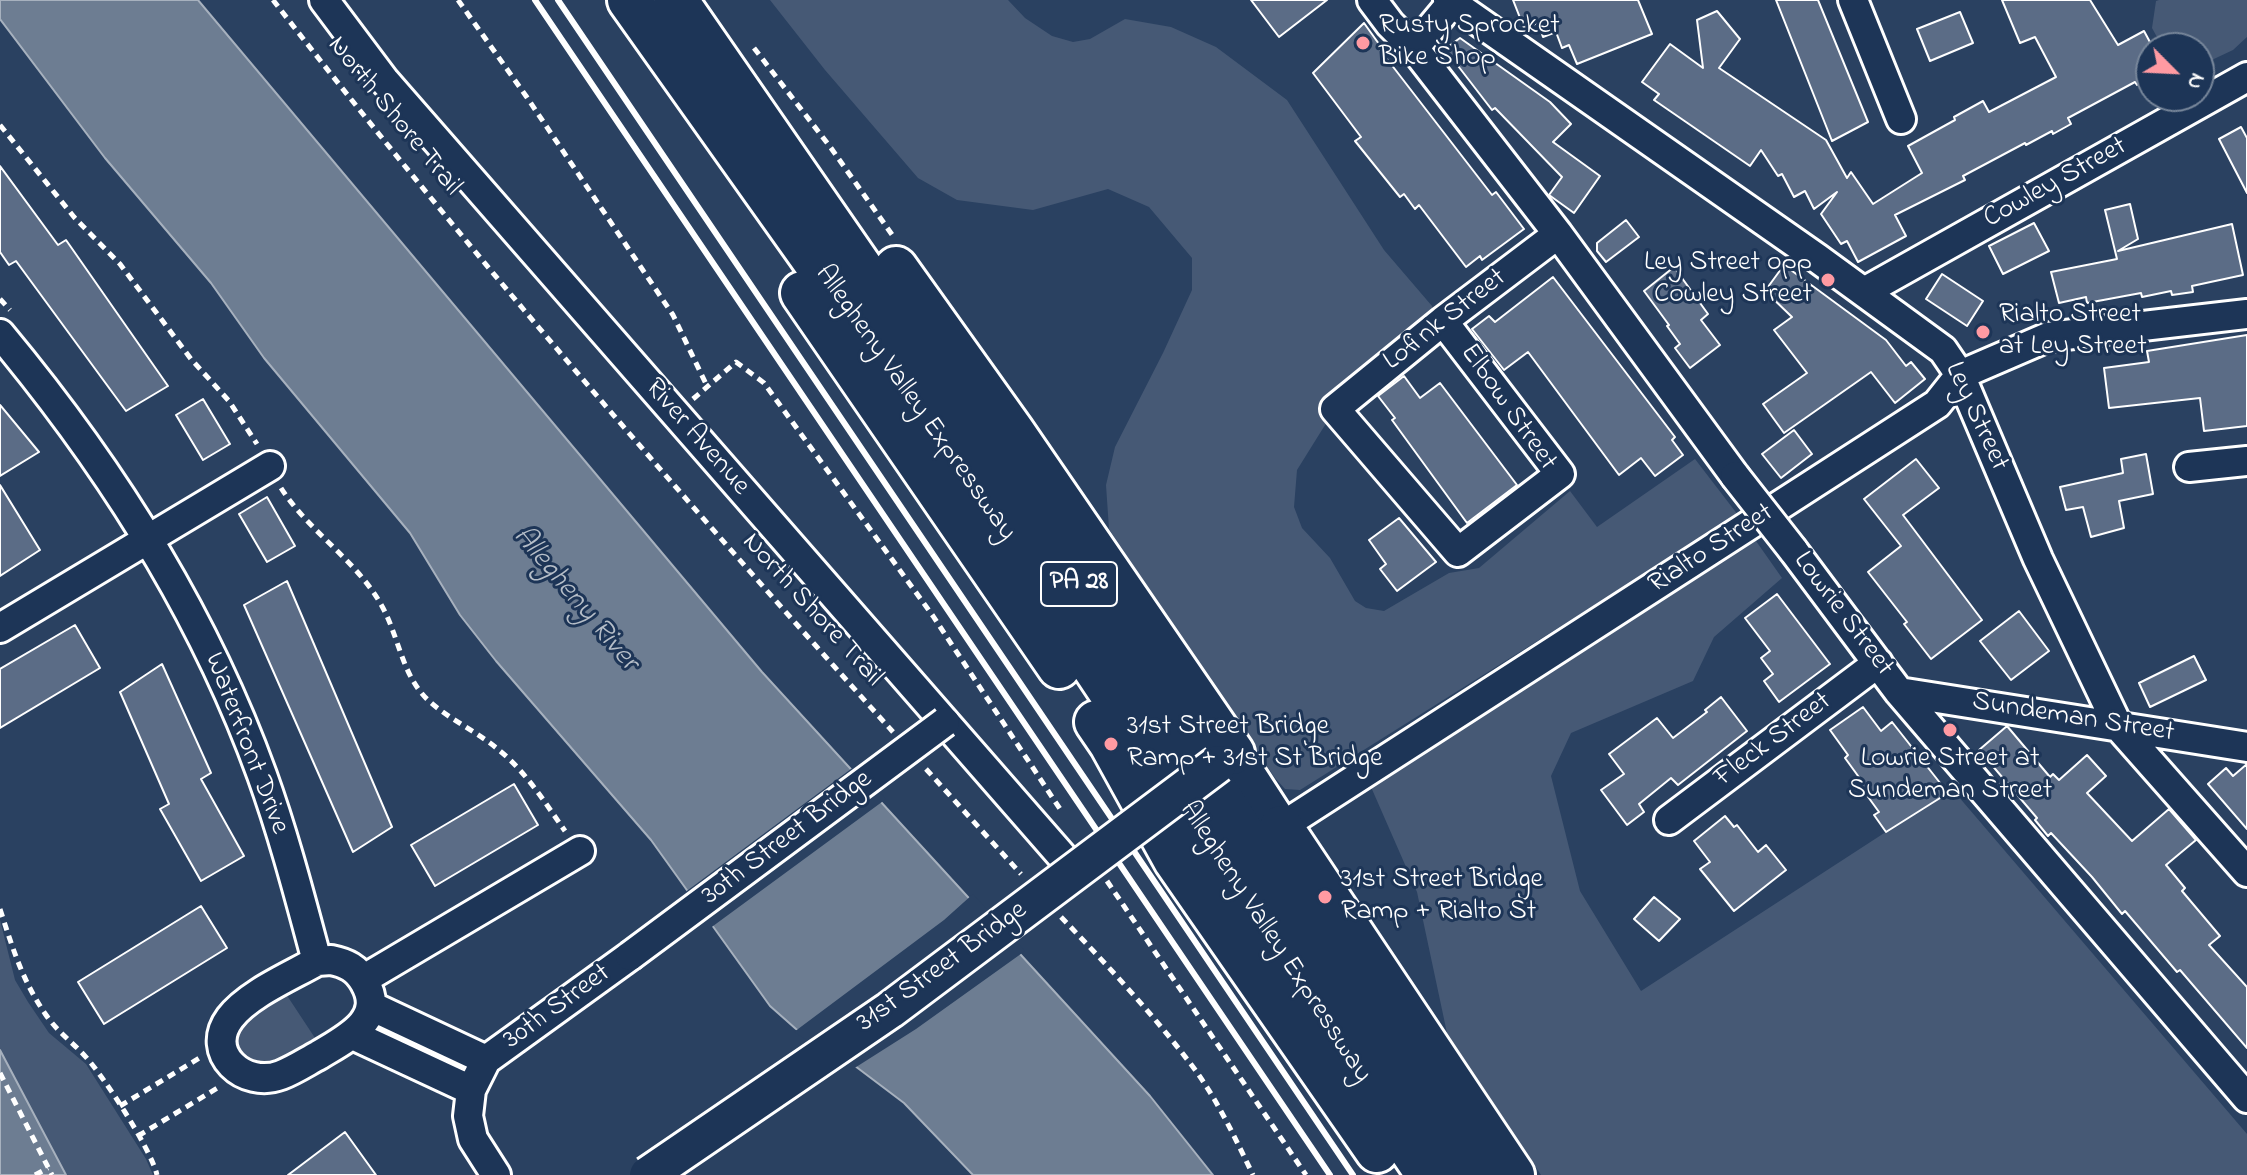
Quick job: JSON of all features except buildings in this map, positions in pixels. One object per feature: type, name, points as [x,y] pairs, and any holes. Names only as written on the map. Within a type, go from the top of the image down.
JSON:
[{"type":"highway","points":[[628,0],[764,239],[1111,744],[1175,860],[1394,1175]]},
{"type":"highway","name":"Allegheny Valley Expressway","points":[[628,0],[955,459],[1133,726],[1271,944],[1428,1175]]},
{"type":"highway","name":"Allegheny Valley Expressway","points":[[676,0],[1141,673],[1299,921],[1471,1175]]},
{"type":"highway","points":[[683,0],[879,244],[1013,432],[1226,758]]},
{"type":"highway","points":[[1281,827],[1513,1175]]},
{"type":"main road","name":"31st Street Bridge","points":[[648,1175],[1089,874],[1149,813],[1226,758]]},
{"type":"main road","points":[[1226,758],[1281,827]]},
{"type":"street","name":"River Avenue","points":[[324,0],[384,80],[682,422],[945,722],[1089,874]]},
{"type":"street","name":"Lowrie Street","points":[[1372,0],[1414,48],[1558,234],[1735,476],[1899,692],[2247,1098]]},
{"type":"street","points":[[1853,0],[1901,119]]},
{"type":"street","points":[[1414,48],[1452,1]]},
{"type":"street","name":"Ley Street","points":[[1452,1],[1943,350],[1960,375],[2038,559],[2118,726],[2247,872]]},
{"type":"street","name":"Cowley Street","points":[[1864,292],[2247,77]]},
{"type":"street","name":"Lofink Street","points":[[1335,409],[1443,321],[1558,234]]},
{"type":"street","name":"Rialto Street","points":[[1281,827],[1937,404],[1960,375],[2048,337],[2247,314]]},
{"type":"street","name":"Elbow Street","points":[[1335,409],[1458,552],[1560,474],[1443,321]]},
{"type":"street","name":"Waterfront Drive","points":[[0,334],[82,438],[148,538],[212,655],[277,818],[317,961]]},
{"type":"street","points":[[2189,467],[2247,461]]},
{"type":"street","points":[[0,628],[270,466]]},
{"type":"street","name":"Fleck Street","points":[[1669,820],[1878,663]]},
{"type":"street","name":"Sundeman Street","points":[[1899,692],[2247,747]]},
{"type":"street","name":"30th Street Bridge","points":[[630,956],[945,722]]},
{"type":"street","points":[[496,1175],[473,1139],[468,1116],[471,1090],[486,1060],[367,992],[345,963],[317,961],[242,1005],[228,1021],[223,1037],[209,1054],[241,1074],[258,1079],[272,1079],[287,1073],[353,1035],[362,1026],[367,992],[580,851]]},
{"type":"street","name":"30th Street","points":[[486,1060],[630,956]]},
{"type":"street","points":[[353,1035],[471,1090]]},
{"type":"path","name":"North Shore Trail","points":[[273,0],[479,255],[745,568],[902,743]]},
{"type":"path","points":[[458,0],[673,315],[707,386],[736,362],[764,383],[933,616],[1062,813]]},
{"type":"path","points":[[0,125],[74,217],[120,264],[191,359],[229,401],[292,505],[371,586],[417,687],[429,701],[504,754],[535,789],[580,851]]},
{"type":"path","points":[[923,766],[1027,880]]},
{"type":"path","points":[[1089,874],[1306,1175]]},
{"type":"path","points":[[0,909],[21,975],[47,1016],[64,1038],[84,1055],[120,1106],[157,1175]]},
{"type":"path","points":[[1058,913],[1129,989],[1197,1073],[1253,1175]]},
{"type":"path","points":[[120,1106],[209,1054]]},
{"type":"path","points":[[0,1073],[52,1175]]},
{"type":"path","points":[[138,1136],[222,1085],[213,1076]]},
{"type":"path","points":[[35,1175],[48,1168]]},
{"type":"shaded area","points":[[770,0],[1008,0],[1025,18],[1052,36],[1073,42],[1090,39],[1125,19],[1171,27],[1216,47],[1287,100],[1384,250],[1432,306],[1435,329],[1335,409],[1297,470],[1294,507],[1302,528],[1330,558],[1355,601],[1366,608],[1384,611],[1449,573],[1479,568],[1570,491],[1597,527],[1695,459],[1738,515],[1300,790],[1285,789],[1109,529],[1106,485],[1115,447],[1192,290],[1192,258],[1149,207],[1108,189],[1033,210],[957,200],[918,178],[825,70]]},
{"type":"shaded area","points":[[2247,0],[2247,37],[2233,50],[2215,58],[2215,32],[2154,32],[2152,28],[2156,1]]},
{"type":"shaded area","points":[[1756,541],[1782,578],[1714,637],[1693,681],[1571,733],[1551,776],[1580,891],[1641,991],[1952,789],[2247,1134],[2247,1175],[1541,1175],[1447,1033],[1417,892],[1371,787]]},
{"type":"shaded area","points":[[0,920],[15,980],[28,1002],[49,1033],[86,1064],[153,1175],[66,1175],[0,1050]]},
{"type":"shaded area","points":[[286,994],[315,1038],[268,1062],[257,1064],[247,1061],[240,1052],[236,1036],[247,1017]]},
{"type":"water","name":"Allegheny River","points":[[0,0],[198,0],[762,672],[1150,1096],[1213,1175],[973,1175],[904,1103],[855,1066],[796,1029],[770,1006],[651,840],[496,661],[460,615],[410,533],[264,358],[211,283],[105,158],[0,19]]},
{"type":"water","points":[[0,1050],[66,1175],[0,1175]]},
{"type":"pier","points":[[855,766],[886,799],[709,929],[684,893]]},
{"type":"pier","points":[[973,894],[1025,951],[916,1029],[853,1069],[794,1032],[944,920]]},
{"type":"railway","points":[[535,0],[1330,1175]]},
{"type":"railway","points":[[558,0],[1353,1175]]},
{"type":"place","name":"Rusty Sprocket Bike Shop","points":[[1363,43]]},
{"type":"place","name":"Ley Street opp Cowley Street","points":[[1828,280]]},
{"type":"place","name":"Rialto Street at Ley Street","points":[[1983,332]]},
{"type":"place","name":"Lowrie Street at Sundeman Street","points":[[1950,730]]},
{"type":"place","name":"31st Street Bridge Ramp + 31st St Bridge","points":[[1111,744]]},
{"type":"place","name":"31st Street Bridge Ramp + Rialto St","points":[[1325,897]]}]
